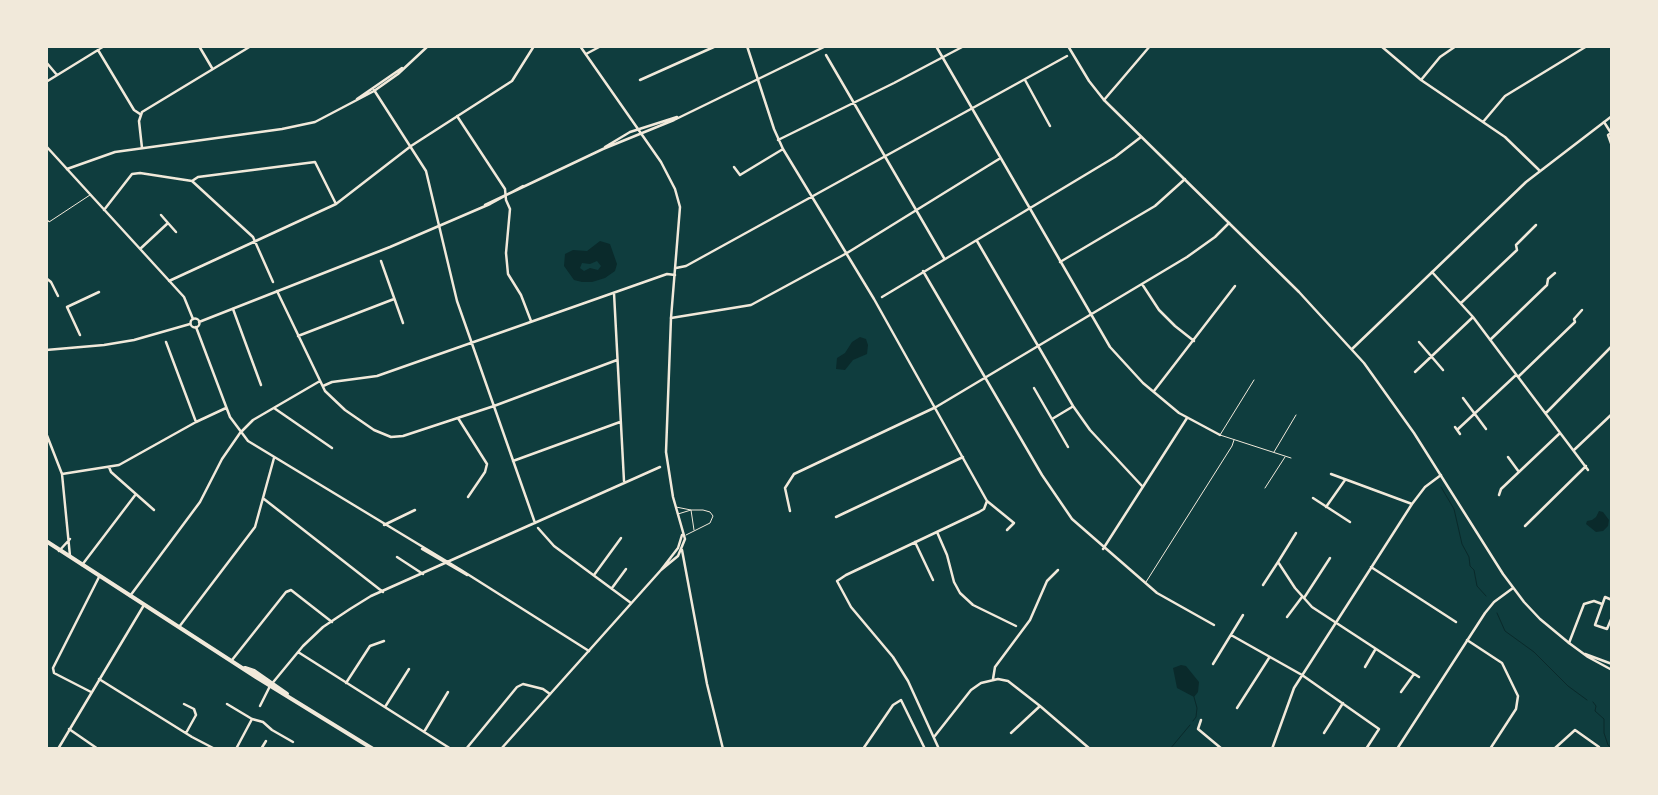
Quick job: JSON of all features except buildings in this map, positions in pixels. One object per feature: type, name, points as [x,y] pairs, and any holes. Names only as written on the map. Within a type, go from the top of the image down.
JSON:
[{"type":"main road","points":[[46,542],[242,667],[254,671],[288,696],[373,749]]},
{"type":"street","points":[[46,82],[105,46]]},
{"type":"street","points":[[199,46],[212,68]]},
{"type":"street","points":[[142,148],[140,114],[244,48],[251,46]]},
{"type":"street","points":[[67,169],[101,156],[142,148],[298,127],[328,116],[373,90],[406,66],[428,46]]},
{"type":"street","points":[[169,281],[256,243],[336,204],[410,146],[512,81],[534,46]]},
{"type":"street","points":[[580,46],[642,133],[670,177],[679,199],[681,214],[671,318],[666,452],[682,535],[685,539],[682,550],[707,684],[723,749]]},
{"type":"street","points":[[586,54],[600,46]]},
{"type":"street","points":[[640,80],[716,46]]},
{"type":"street","points":[[746,46],[782,149],[812,196],[936,407],[987,501],[1014,523],[1008,530]]},
{"type":"street","points":[[196,328],[199,322],[439,226],[639,129],[677,117],[826,46]]},
{"type":"street","points":[[936,46],[999,159],[1090,315],[1118,358],[1187,418],[1220,434]]},
{"type":"street","points":[[778,140],[854,104],[964,46]]},
{"type":"street","points":[[1068,46],[1104,100],[1315,308],[1352,349],[1404,418],[1513,588],[1540,619],[1569,643],[1612,670]]},
{"type":"street","points":[[1104,100],[1150,46]]},
{"type":"street","points":[[1381,46],[1421,80],[1514,144],[1540,170]]},
{"type":"street","points":[[1421,80],[1440,57],[1456,46]]},
{"type":"street","points":[[1483,122],[1505,96],[1587,46]]},
{"type":"street","points":[[98,50],[122,92],[134,110],[140,114]]},
{"type":"street","points":[[826,55],[944,258]]},
{"type":"street","points":[[676,268],[686,266],[1068,56]]},
{"type":"street","points":[[46,62],[58,75]]},
{"type":"street","points":[[1025,80],[1050,126]]},
{"type":"street","points":[[373,90],[426,171],[457,301],[535,523]]},
{"type":"street","points":[[457,116],[505,189],[510,209],[506,253],[508,274],[521,295],[532,321]]},
{"type":"street","points":[[1352,349],[1540,170],[1612,116]]},
{"type":"street","points":[[603,148],[674,120],[677,117]]},
{"type":"street","points":[[1604,122],[1611,133],[1608,135],[1612,146]]},
{"type":"street","points":[[882,297],[1115,157],[1141,136]]},
{"type":"street","points":[[46,146],[169,281],[188,303],[193,319],[199,322]]},
{"type":"street","points":[[734,167],[740,175],[782,149]]},
{"type":"street","points":[[671,318],[751,305],[846,253],[999,159]]},
{"type":"street","points":[[192,181],[198,177],[315,162],[336,204]]},
{"type":"street","points":[[104,210],[132,174],[140,173],[192,181],[253,238],[273,282]]},
{"type":"street","points":[[1060,262],[1155,206],[1185,179]]},
{"type":"street","points":[[160,215],[176,232]]},
{"type":"street","points":[[140,249],[168,223]]},
{"type":"street","points":[[790,510],[785,488],[792,476],[936,407],[1198,250],[1229,223]]},
{"type":"street","points":[[1461,303],[1517,250],[1516,245],[1536,226]]},
{"type":"street","points":[[977,241],[1073,406],[1090,430],[1142,486]]},
{"type":"street","points":[[381,261],[403,323]]},
{"type":"street","points":[[923,271],[1053,495],[1072,519],[1145,584],[1168,600],[1214,625]]},
{"type":"street","points":[[1432,272],[1473,317],[1588,470]]},
{"type":"street","points":[[1490,340],[1547,284],[1548,279],[1555,272]]},
{"type":"street","points":[[322,386],[332,382],[377,376],[667,274],[676,275]]},
{"type":"street","points":[[46,278],[51,282],[58,296]]},
{"type":"street","points":[[1142,284],[1159,310],[1174,326],[1194,341]]},
{"type":"street","points":[[1154,391],[1235,286]]},
{"type":"street","points":[[277,291],[322,386],[345,410],[374,430],[391,437],[403,436],[494,406],[617,360]]},
{"type":"street","points":[[80,335],[67,307],[99,292]]},
{"type":"street","points":[[614,293],[624,482]]},
{"type":"street","points":[[298,336],[394,299]]},
{"type":"street","points":[[233,308],[261,385]]},
{"type":"street","points":[[1460,434],[1456,429],[1475,414],[1575,322],[1574,319],[1582,310]]},
{"type":"street","points":[[1414,372],[1473,317]]},
{"type":"street","points":[[46,350],[104,345],[134,340],[190,324],[193,319]]},
{"type":"street","points":[[190,324],[196,328],[226,408],[240,433],[256,447],[446,563],[471,576],[589,651]]},
{"type":"street","points":[[166,342],[196,422]]},
{"type":"street","points":[[1419,342],[1443,370]]},
{"type":"street","points":[[1546,414],[1611,347]]},
{"type":"street","points":[[130,596],[200,502],[224,454],[240,433],[253,420],[320,381]]},
{"type":"street","points":[[1034,388],[1068,447]]},
{"type":"street","points":[[1463,398],[1486,429]]},
{"type":"street","points":[[1052,419],[1073,406]]},
{"type":"street","points":[[62,474],[119,465],[196,422],[226,408]]},
{"type":"street","points":[[274,408],[332,448]]},
{"type":"street","points":[[1574,450],[1612,414]]},
{"type":"street","points":[[458,418],[487,464],[485,472],[468,497]]},
{"type":"street","points":[[1103,548],[1187,418]]},
{"type":"street","points":[[513,461],[620,422]]},
{"type":"street","points":[[1498,495],[1501,489],[1560,432]]},
{"type":"street","points":[[46,433],[62,474],[70,539],[70,558]]},
{"type":"street","points":[[836,517],[964,457]]},
{"type":"street","points":[[1508,457],[1519,472]]},
{"type":"street","points":[[180,627],[250,536],[260,518],[274,458]]},
{"type":"street","points":[[1525,526],[1586,466]]},
{"type":"street","points":[[109,467],[154,510]]},
{"type":"street","points":[[260,706],[272,685],[298,652],[323,627],[371,596],[424,574],[660,467]]},
{"type":"street","points":[[1331,474],[1412,504]]},
{"type":"street","points":[[1272,749],[1289,699],[1302,675],[1412,504],[1425,487],[1441,475]]},
{"type":"street","points":[[1326,507],[1345,480]]},
{"type":"street","points":[[82,566],[136,494]]},
{"type":"street","points":[[1313,498],[1350,522]]},
{"type":"street","points":[[264,499],[383,592]]},
{"type":"street","points":[[939,749],[908,681],[893,657],[854,611],[837,581],[979,512],[984,509],[987,501]]},
{"type":"street","points":[[384,525],[415,510]]},
{"type":"street","points":[[538,528],[554,546],[631,603]]},
{"type":"street","points":[[937,532],[947,555],[954,582],[960,593],[974,605],[1016,626]]},
{"type":"street","points":[[1263,584],[1296,533]]},
{"type":"street","points":[[661,570],[678,548],[682,535]]},
{"type":"street","points":[[594,575],[621,538]]},
{"type":"street","points":[[59,552],[70,539]]},
{"type":"street","points":[[915,542],[933,580]]},
{"type":"street","points":[[501,749],[661,570],[682,550]]},
{"type":"street","points":[[397,557],[424,574]]},
{"type":"street","points":[[1286,617],[1303,598],[1330,558]]},
{"type":"street","points":[[1278,562],[1303,598],[1335,623],[1420,677]]},
{"type":"street","points":[[1371,567],[1456,622]]},
{"type":"street","points":[[612,588],[626,569]]},
{"type":"street","points":[[993,679],[995,667],[1030,620],[1048,581],[1058,570]]},
{"type":"street","points":[[91,692],[54,673],[53,668],[99,577]]},
{"type":"street","points":[[1397,749],[1489,606],[1513,588]]},
{"type":"street","points":[[232,660],[286,592],[291,590],[332,622]]},
{"type":"street","points":[[1612,600],[1605,597],[1595,625],[1607,630],[1612,617]]},
{"type":"street","points":[[1569,643],[1584,604],[1594,601],[1602,604]]},
{"type":"street","points":[[58,749],[144,605]]},
{"type":"street","points":[[1213,664],[1243,615]]},
{"type":"street","points":[[1230,635],[1302,675],[1379,729],[1366,749]]},
{"type":"street","points":[[1467,640],[1502,663],[1518,696],[1516,709],[1490,749]]},
{"type":"street","points":[[346,683],[370,646],[384,641]]},
{"type":"street","points":[[1365,668],[1375,650]]},
{"type":"street","points":[[298,652],[451,749]]},
{"type":"street","points":[[1586,654],[1612,664]]},
{"type":"street","points":[[1236,708],[1269,658]]},
{"type":"street","points":[[385,707],[409,669]]},
{"type":"street","points":[[1401,692],[1414,674]]},
{"type":"street","points":[[99,679],[215,749]]},
{"type":"street","points":[[934,737],[971,690],[981,682],[993,679],[1008,682],[1040,706],[1090,749]]},
{"type":"street","points":[[466,749],[518,687],[523,684],[543,688],[550,694]]},
{"type":"street","points":[[424,732],[448,692]]},
{"type":"street","points":[[863,749],[893,705],[901,700],[925,749]]},
{"type":"street","points":[[1324,733],[1343,703]]},
{"type":"street","points":[[184,704],[194,709],[196,715],[186,733]]},
{"type":"street","points":[[227,704],[252,719],[264,722],[272,730],[292,742]]},
{"type":"street","points":[[1011,733],[1040,706]]},
{"type":"street","points":[[236,749],[252,719]]},
{"type":"street","points":[[1201,720],[1198,728],[1222,749]]},
{"type":"street","points":[[69,729],[98,749]]},
{"type":"street","points":[[1554,749],[1574,730],[1599,747],[1598,749]]},
{"type":"street","points":[[262,749],[266,741]]},
{"type":"street","points":[[949,749],[964,749]]},
{"type":"lane","points":[[46,217],[49,222],[91,194]]},
{"type":"lane","points":[[1254,380],[1220,434],[1291,458]]},
{"type":"lane","points":[[1274,453],[1296,415]]},
{"type":"lane","points":[[1145,584],[1234,440]]},
{"type":"lane","points":[[1265,488],[1286,456]]},
{"type":"lane","points":[[676,507],[707,511],[713,516],[712,521],[695,531],[682,535]]},
{"type":"lane","points":[[678,514],[691,510]]},
{"type":"lane","points":[[691,510],[695,531]]},
{"type":"water","points":[[600,241],[610,244],[617,264],[615,271],[605,278],[592,282],[574,280],[564,266],[565,254],[573,250],[587,251]],"holes":[[[597,261],[601,266],[598,270],[590,268],[584,271],[580,268],[582,263],[590,264]]]},
{"type":"water","points":[[860,337],[866,339],[868,345],[867,354],[853,360],[845,370],[836,369],[837,358],[845,353],[852,342]]},
{"type":"water","points":[[1599,511],[1603,512],[1609,520],[1608,526],[1603,531],[1596,532],[1586,524],[1587,521],[1596,517]]},
{"type":"water","points":[[1181,665],[1186,666],[1199,682],[1198,692],[1194,697],[1177,688],[1173,668]]},
{"type":"waterway","points":[[1441,487],[1454,509],[1462,544],[1469,557],[1470,566],[1474,570],[1477,586],[1486,596]]},
{"type":"waterway","points":[[1497,613],[1505,631],[1534,652],[1568,686],[1587,700]]},
{"type":"waterway","points":[[1193,721],[1196,717],[1197,708],[1194,697]]},
{"type":"waterway","points":[[1593,702],[1596,706],[1595,711],[1604,719],[1604,733],[1608,745],[1612,748]]},
{"type":"waterway","points":[[1170,749],[1190,725]]}]
